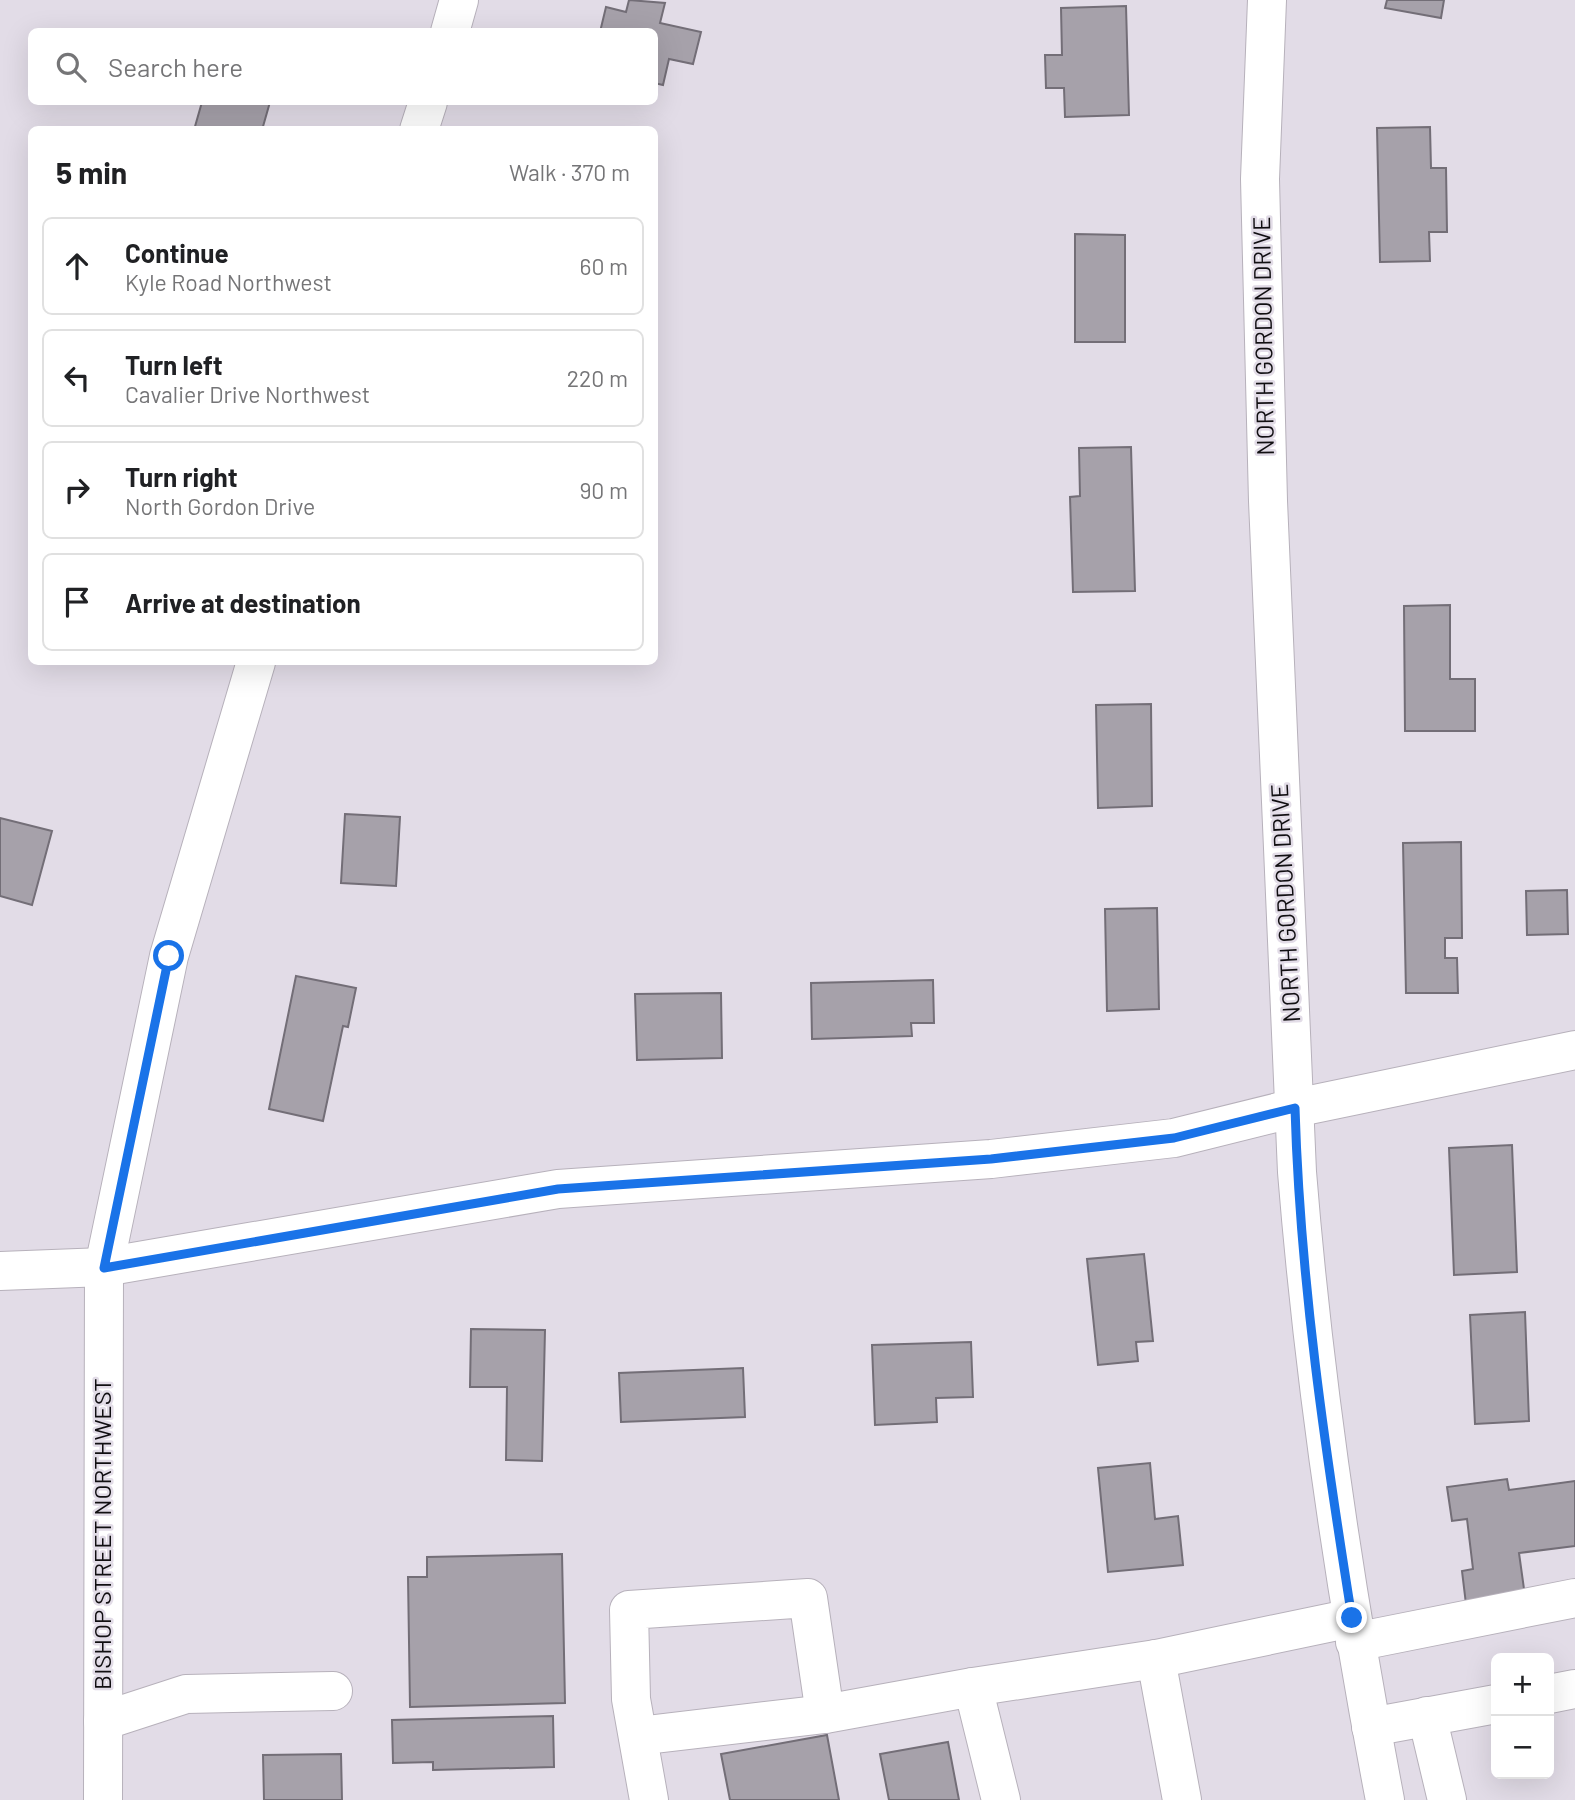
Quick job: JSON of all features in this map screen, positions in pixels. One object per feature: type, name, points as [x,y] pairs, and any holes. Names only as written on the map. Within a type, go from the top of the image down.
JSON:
[{"type":"street","points":[[451,28],[459,0]]},
{"type":"street","name":"NORTH GORDON DRIVE","points":[[1267,0],[1260,179],[1266,407],[1295,1108],[1306,1282],[1327,1464],[1385,1800]]},
{"type":"street","points":[[420,126],[427,105]]},
{"type":"street","name":"BISHOP STREET NORTHWEST","points":[[103,1800],[104,1268],[169,956],[255,665]]},
{"type":"street","points":[[0,1271],[104,1268],[558,1189],[991,1159],[1174,1138],[1295,1108],[1575,1050]]},
{"type":"street","points":[[649,1800],[631,1699],[629,1611],[808,1598],[825,1714]]},
{"type":"street","points":[[638,1737],[825,1714],[973,1687],[1575,1598]]},
{"type":"street","points":[[1156,1659],[1182,1800]]},
{"type":"street","points":[[973,1687],[1001,1800]]},
{"type":"street","points":[[1554,1693],[1575,1689]]},
{"type":"street","points":[[103,1720],[186,1694],[333,1691]]},
{"type":"street","points":[[1371,1727],[1491,1705]]},
{"type":"street","points":[[1427,1716],[1447,1800]]},
{"type":"building","points":[[629,0],[665,3],[660,23],[701,32],[693,64],[669,59],[663,85],[658,84],[658,28],[601,28],[606,7],[626,12]]},
{"type":"building","points":[[1387,0],[1444,0],[1441,18],[1385,8]]},
{"type":"building","points":[[1126,6],[1129,115],[1065,117],[1064,88],[1046,88],[1045,55],[1062,55],[1061,8]]},
{"type":"building","points":[[201,105],[269,105],[263,126],[195,126]]},
{"type":"building","points":[[1430,127],[1431,168],[1446,168],[1447,232],[1429,232],[1430,261],[1380,262],[1377,128]]},
{"type":"building","points":[[1075,234],[1125,235],[1125,342],[1075,342]]},
{"type":"building","points":[[1131,447],[1135,591],[1073,592],[1070,497],[1080,496],[1079,448]]},
{"type":"building","points":[[1450,605],[1450,679],[1475,679],[1475,731],[1405,731],[1404,606]]},
{"type":"building","points":[[1151,704],[1152,806],[1098,808],[1096,705]]},
{"type":"building","points":[[345,814],[400,817],[396,886],[341,883]]},
{"type":"building","points":[[0,818],[52,831],[32,905],[0,896]]},
{"type":"building","points":[[1461,842],[1462,938],[1445,938],[1445,958],[1457,958],[1458,993],[1406,993],[1403,843]]},
{"type":"building","points":[[1567,890],[1568,934],[1527,935],[1526,891]]},
{"type":"building","points":[[1157,908],[1159,1009],[1107,1011],[1105,909]]},
{"type":"building","points":[[296,976],[356,988],[348,1027],[343,1026],[323,1121],[269,1109]]},
{"type":"building","points":[[933,980],[934,1023],[911,1023],[912,1036],[812,1039],[811,983]]},
{"type":"building","points":[[721,993],[722,1058],[637,1060],[635,994]]},
{"type":"building","points":[[1512,1145],[1517,1272],[1454,1275],[1449,1148]]},
{"type":"building","points":[[1144,1254],[1153,1341],[1136,1342],[1138,1361],[1098,1365],[1087,1259]]},
{"type":"building","points":[[1525,1312],[1529,1421],[1475,1424],[1470,1315]]},
{"type":"building","points":[[471,1329],[545,1330],[542,1461],[506,1460],[507,1387],[470,1387]]},
{"type":"building","points":[[971,1342],[973,1397],[936,1398],[937,1422],[875,1425],[872,1345]]},
{"type":"building","points":[[743,1368],[745,1417],[621,1422],[619,1373]]},
{"type":"building","points":[[1150,1463],[1155,1519],[1178,1516],[1183,1565],[1108,1572],[1098,1468]]},
{"type":"building","points":[[1507,1479],[1509,1490],[1575,1481],[1575,1546],[1519,1553],[1525,1596],[1466,1604],[1462,1571],[1473,1569],[1467,1519],[1452,1521],[1447,1487]]},
{"type":"building","points":[[562,1554],[565,1703],[410,1707],[408,1577],[427,1577],[427,1557]]},
{"type":"building","points":[[553,1716],[554,1767],[433,1770],[433,1762],[393,1763],[392,1720]]},
{"type":"building","points":[[827,1735],[839,1800],[730,1800],[721,1754]]},
{"type":"building","points":[[948,1742],[959,1800],[889,1800],[880,1754]]},
{"type":"building","points":[[341,1754],[342,1800],[264,1800],[263,1755]]},
{"type":"route","points":[[169,956],[104,1268],[558,1189],[991,1159],[1174,1138],[1295,1108],[1306,1282],[1327,1464],[1352,1618]]}]
